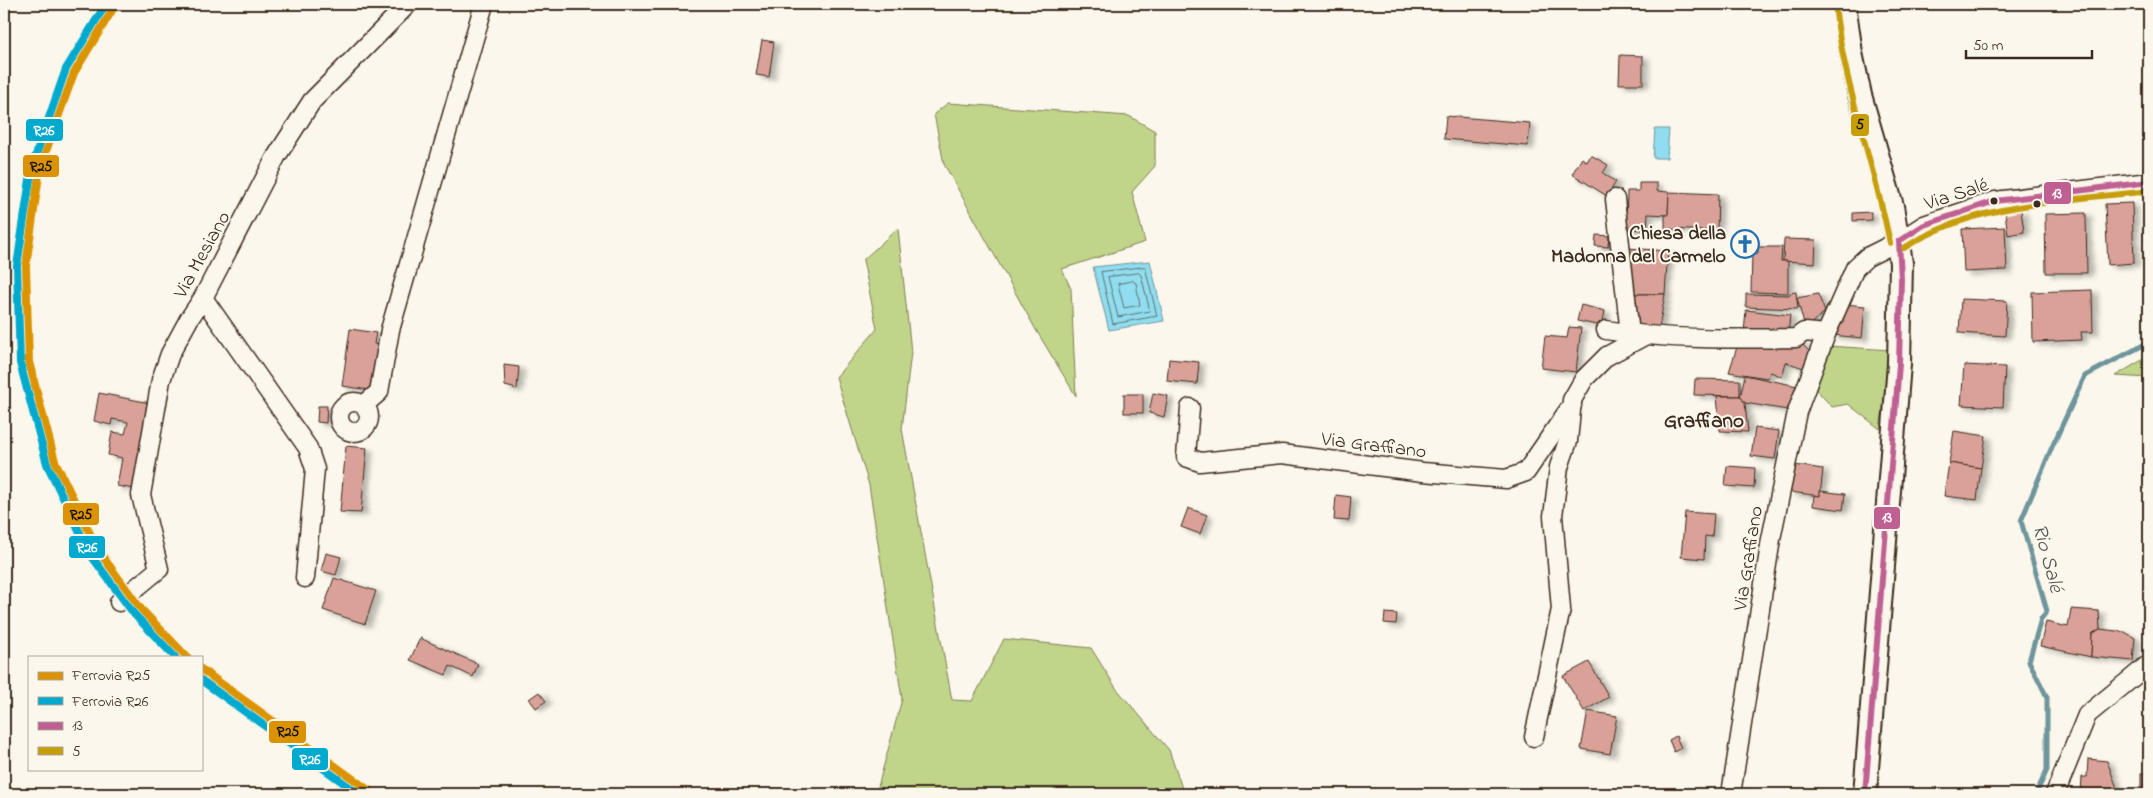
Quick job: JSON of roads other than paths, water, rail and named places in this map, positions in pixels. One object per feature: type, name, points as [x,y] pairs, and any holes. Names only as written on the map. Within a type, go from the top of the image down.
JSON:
[{"type":"main road","points":[[1844,4],[1858,87],[1892,206],[1899,241],[1901,279],[1900,364],[1865,794]]},
{"type":"street","name":"Via Mesiano","points":[[119,602],[155,573],[141,495],[161,380],[170,354],[203,298],[276,157],[312,101],[408,4]]},
{"type":"street","points":[[364,406],[379,392],[390,330],[484,4]]},
{"type":"street","name":"Via Salé","points":[[1899,241],[1924,225],[1995,201],[2149,182]]},
{"type":"street","points":[[1615,199],[1637,335]]},
{"type":"street","name":"Via Graffiano","points":[[1731,794],[1771,539],[1790,443],[1802,395],[1855,268],[1867,257],[1899,241]]},
{"type":"street","points":[[203,298],[308,448],[315,470],[305,578]]},
{"type":"street","points":[[1606,330],[1637,335],[1731,339],[1796,338],[1804,332],[1826,334]]},
{"type":"street","name":"Via Graffiano","points":[[1534,737],[1561,609],[1553,516],[1559,467],[1568,441],[1572,400],[1584,379],[1607,356],[1637,335]]},
{"type":"street","name":"Via Graffiano","points":[[1190,408],[1186,457],[1200,462],[1282,454],[1423,472],[1506,479],[1526,472],[1572,405]]},
{"type":"street","points":[[2055,794],[2088,715],[2149,664]]},
{"type":"water","points":[[1655,129],[1669,129],[1667,158],[1653,158]]},
{"type":"water","points":[[1150,261],[1164,321],[1109,330],[1093,267]]},
{"type":"waterway","name":"Rio Salé","points":[[2036,794],[2047,770],[2047,697],[2029,661],[2041,619],[2047,611],[2021,521],[2052,447],[2085,376],[2149,342]]},
{"type":"rail line","name":"R26","points":[[106,4],[66,69],[32,166],[17,266],[20,363],[47,464],[90,554],[134,614],[174,656]]},
{"type":"rail line","name":"R25","points":[[116,4],[74,73],[40,168],[26,266],[29,362],[55,461],[98,550],[141,609],[186,656]]},
{"type":"rail line","name":"R25","points":[[202,670],[374,794]]},
{"type":"rail line","name":"R26","points":[[202,681],[359,794]]},
{"type":"place","name":"Chiesa della Madonna del Carmelo","points":[[1745,244]]},
{"type":"district","name":"Graffiano","points":[[1704,420]]}]
